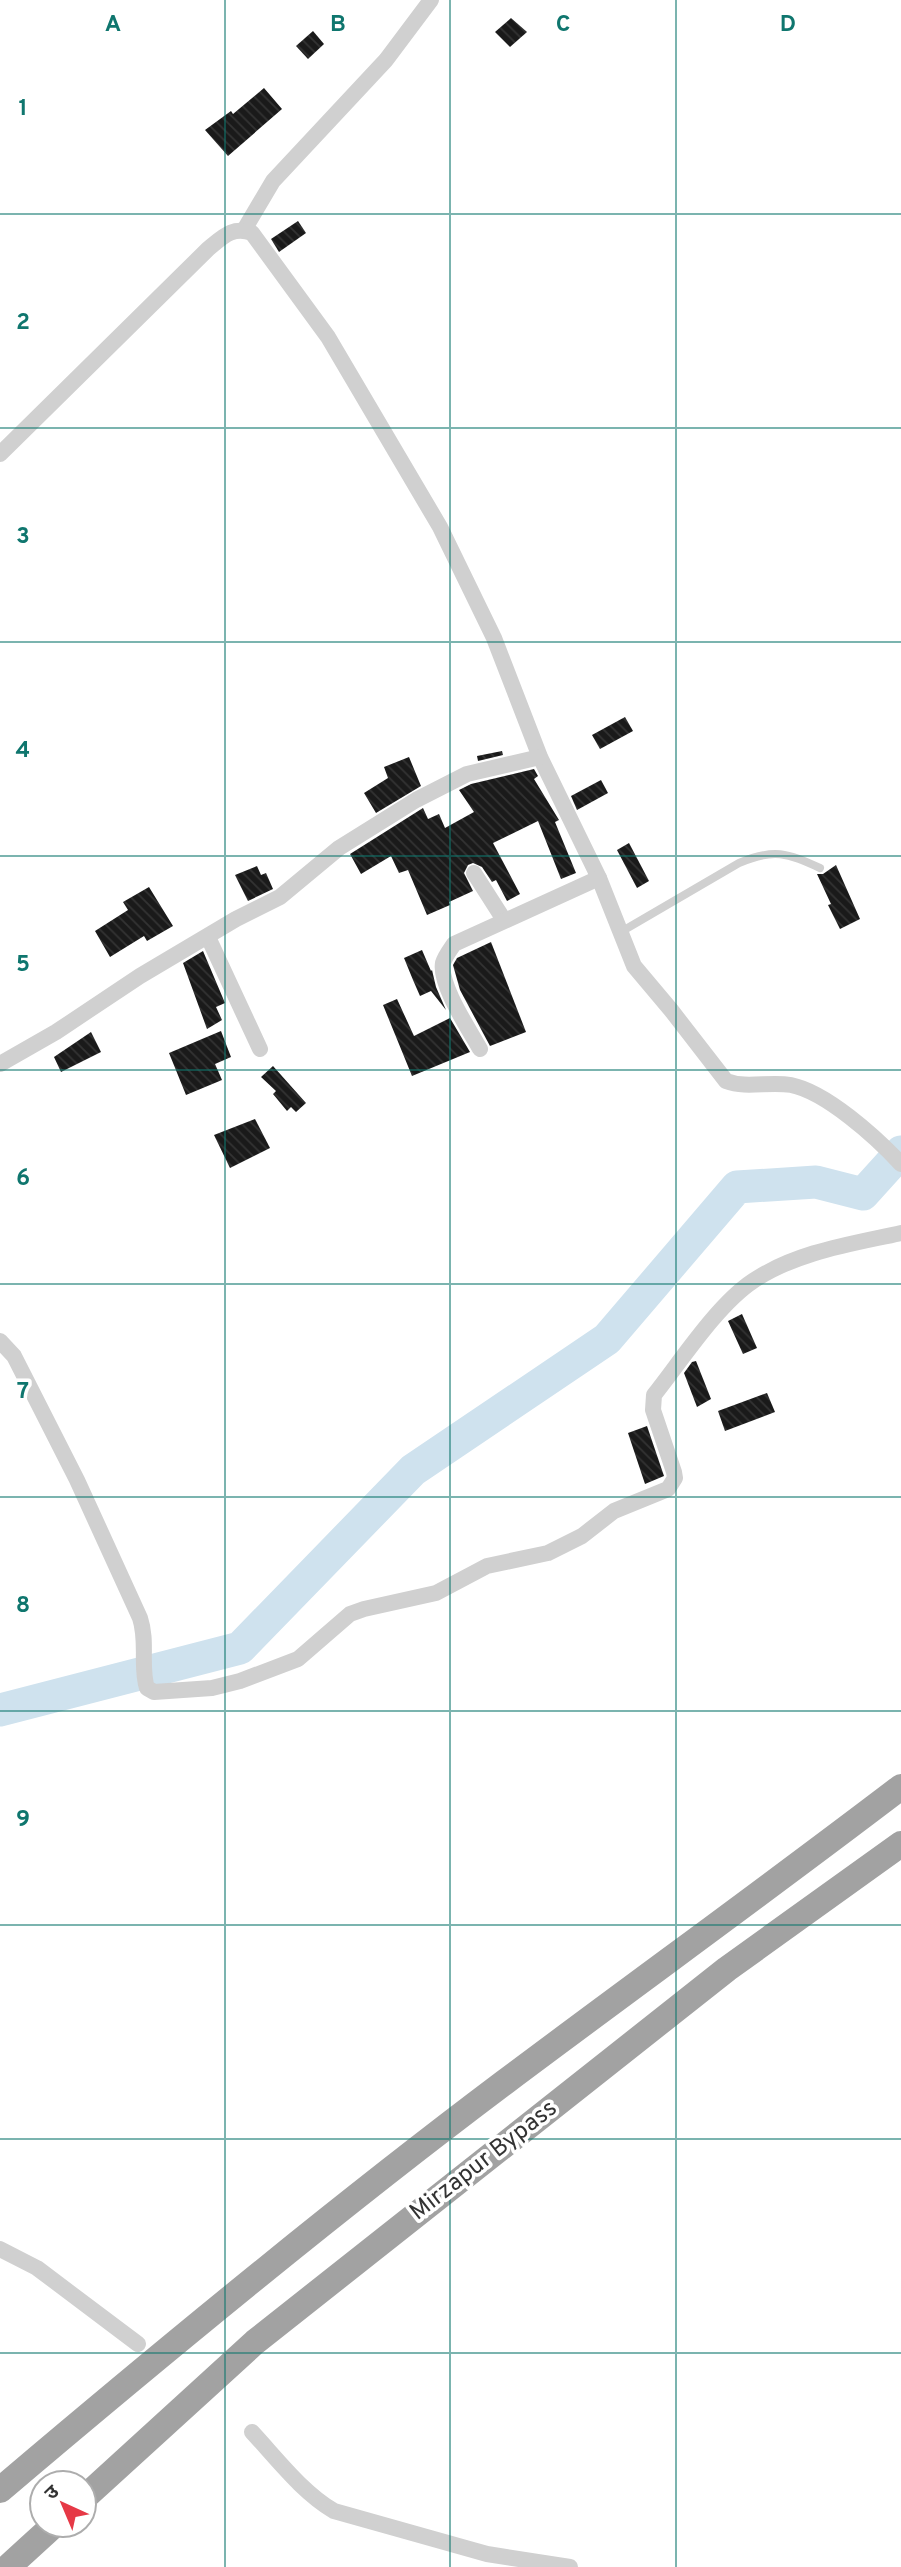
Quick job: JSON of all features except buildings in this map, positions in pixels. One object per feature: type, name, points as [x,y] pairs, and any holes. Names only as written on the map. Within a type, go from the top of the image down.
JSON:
[{"type":"highway","points":[[0,2490],[253,2279],[504,2083],[901,1787]]},
{"type":"highway","name":"Mirzapur Bypass","points":[[98,2485],[255,2342],[727,1969],[901,1844]]},
{"type":"highway","points":[[8,2567],[39,2539]]},
{"type":"street","points":[[244,230],[273,181],[386,60],[431,0]]},
{"type":"street","points":[[0,454],[208,249],[234,230],[252,233],[328,337],[440,527],[494,638],[540,757],[599,878],[634,966],[726,1081],[736,1085],[776,1083],[809,1090],[824,1098],[901,1164]]},
{"type":"street","points":[[0,1064],[56,1032],[140,976],[280,897],[339,848],[416,800],[467,774],[540,757]]},
{"type":"street","points":[[474,873],[504,920]]},
{"type":"street","points":[[480,1049],[443,977],[443,964],[454,944],[599,878]]},
{"type":"street","points":[[208,937],[260,1049]]},
{"type":"street","points":[[0,1341],[14,1356],[77,1480],[140,1618],[145,1641],[147,1688],[154,1692],[198,1689],[240,1681],[283,1665],[310,1651],[350,1614],[436,1593],[487,1566],[548,1553],[582,1536],[614,1511],[667,1489],[673,1484],[674,1472],[653,1410],[654,1395],[710,1323],[751,1282],[792,1260],[901,1233]]},
{"type":"street","points":[[0,2249],[44,2273],[138,2344]]},
{"type":"street","points":[[252,2432],[301,2485],[320,2503],[334,2511],[487,2554],[570,2567]]},
{"type":"lane","points":[[620,933],[739,863],[756,856],[775,852],[792,855],[821,868]]},
{"type":"waterway","points":[[0,1710],[240,1648],[413,1470],[607,1339],[737,1187],[816,1182],[863,1194],[901,1152]]}]
